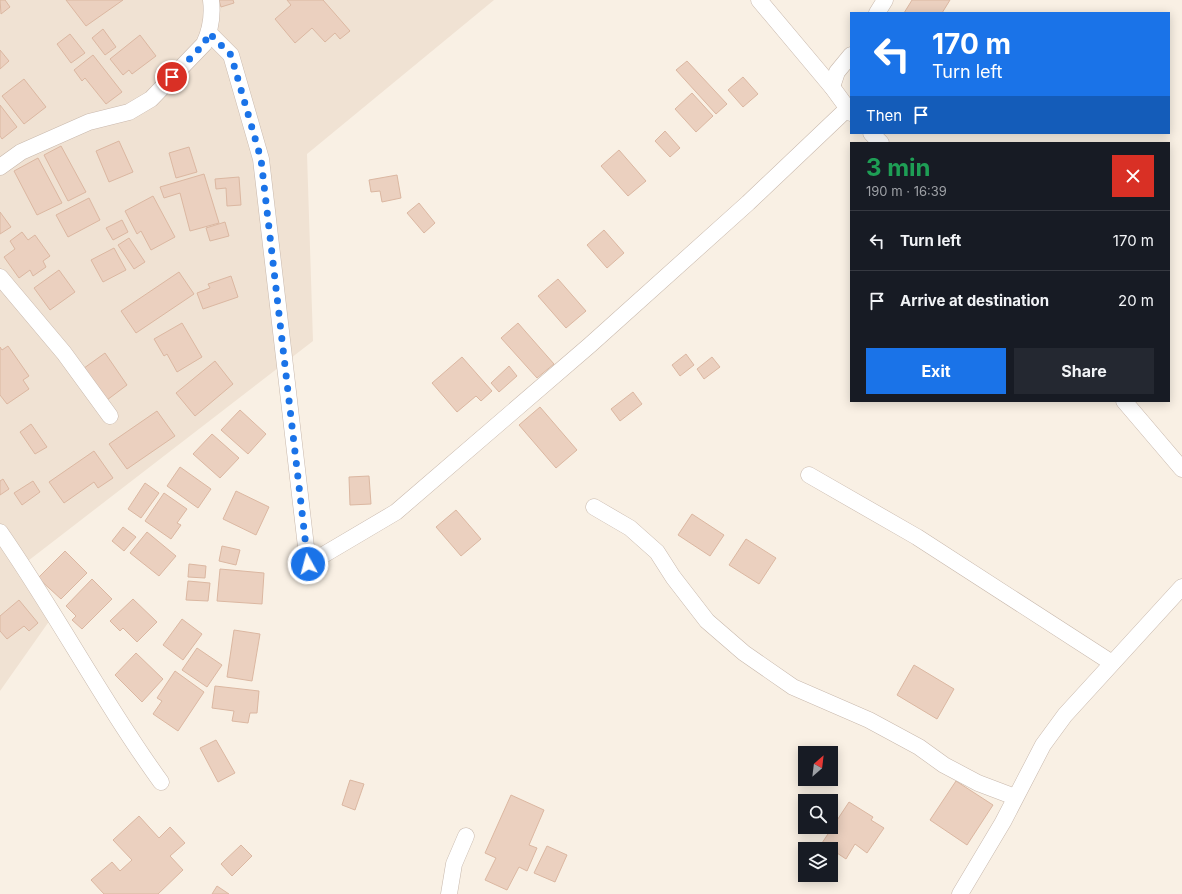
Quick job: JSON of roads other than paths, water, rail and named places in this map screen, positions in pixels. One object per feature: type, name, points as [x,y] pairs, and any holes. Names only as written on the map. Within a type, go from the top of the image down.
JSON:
[{"type":"street","points":[[0,168],[21,152],[89,122],[129,112],[151,99],[204,44],[209,33],[213,15],[211,0]]},
{"type":"street","points":[[209,33],[231,55],[261,159],[308,564],[396,512],[513,413],[849,111],[832,87],[759,0]]},
{"type":"street","points":[[878,12],[885,0]]},
{"type":"street","points":[[832,87],[837,72],[850,56]]},
{"type":"street","points":[[872,134],[880,142]]},
{"type":"street","points":[[0,277],[64,353],[110,416]]},
{"type":"street","points":[[1125,402],[1182,469]]},
{"type":"street","points":[[809,475],[917,538],[1112,663]]},
{"type":"street","points":[[594,506],[630,528],[657,552],[673,577],[707,621],[744,653],[793,687],[869,720],[919,747],[944,765],[978,783],[1015,798]]},
{"type":"street","points":[[0,532],[36,586],[141,754],[162,782]]},
{"type":"street","points":[[960,894],[1002,822],[1043,745],[1065,715],[1182,586]]},
{"type":"street","points":[[449,894],[454,864],[466,836]]}]
